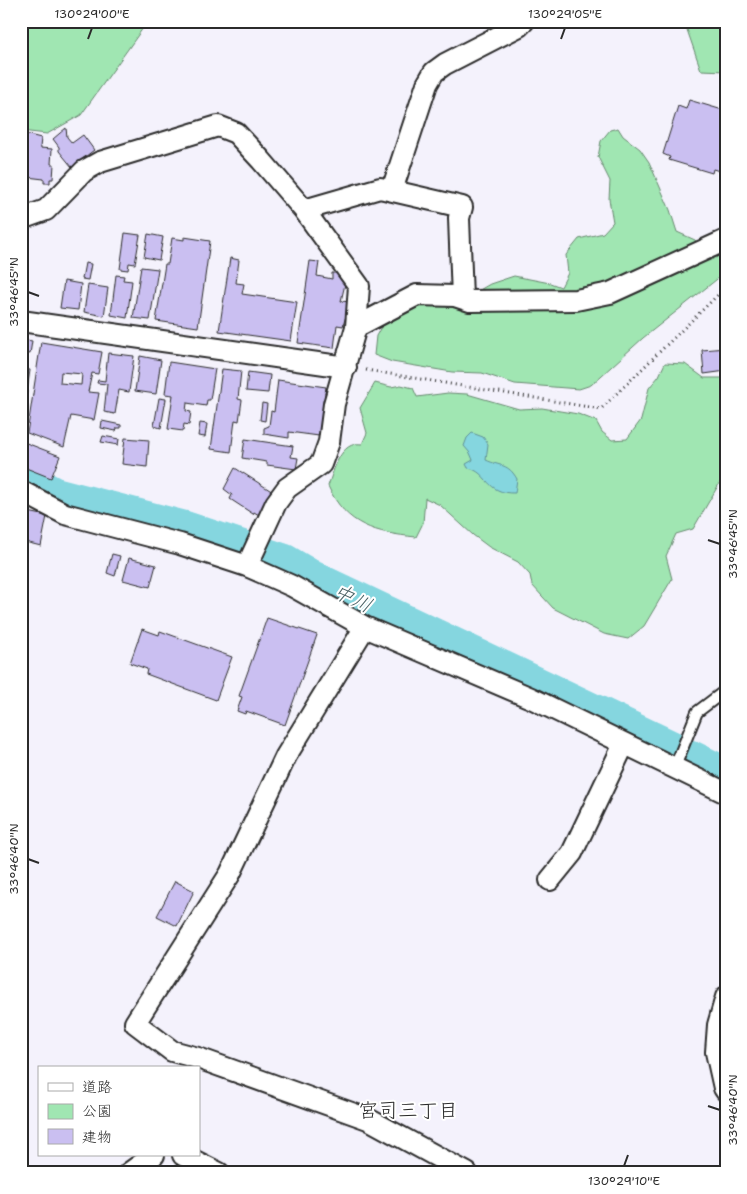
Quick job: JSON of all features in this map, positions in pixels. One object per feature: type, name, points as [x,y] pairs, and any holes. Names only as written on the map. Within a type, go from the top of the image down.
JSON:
[{"type":"street","points":[[392,190],[427,84],[434,72],[444,64],[519,26],[524,21]]},
{"type":"street","points":[[21,219],[46,210],[84,171],[100,162],[218,126],[236,133],[304,210],[359,286],[356,327],[334,404],[329,442],[321,464],[287,488],[276,503],[247,566]]},
{"type":"street","points":[[304,210],[380,188],[462,207],[459,218],[462,298]]},
{"type":"street","points":[[356,327],[417,295],[455,296],[470,301],[576,300],[610,292],[726,240]]},
{"type":"street","points":[[21,321],[346,366]]},
{"type":"street","points":[[21,491],[66,514],[180,544],[247,566],[292,586],[365,627],[531,698],[726,793]]},
{"type":"street","points":[[365,627],[286,756],[230,874],[135,1023],[172,1051],[197,1063],[368,1119],[467,1173]]},
{"type":"street","points":[[550,880],[572,853],[624,744]]},
{"type":"street","points":[[726,997],[718,1025],[716,1052],[726,1092]]},
{"type":"street","points":[[129,1173],[153,1156]]},
{"type":"street","points":[[185,1156],[219,1173]]},
{"type":"lane","points":[[674,769],[697,712],[726,690]]},
{"type":"path","points":[[346,366],[601,410],[726,287]]},
{"type":"green space","points":[[21,21],[148,21],[81,115],[47,134],[21,131]]},
{"type":"green space","points":[[684,21],[726,21],[726,71],[701,70]]},
{"type":"green space","points":[[618,128],[623,136],[640,149],[649,162],[670,210],[677,232],[695,240],[706,255],[726,247],[726,272],[643,338],[591,385],[579,389],[515,384],[482,373],[452,372],[392,362],[374,355],[376,336],[381,327],[410,308],[432,305],[476,292],[490,284],[514,276],[561,287],[568,273],[566,255],[579,239],[603,233],[613,222],[609,199],[610,181],[598,157],[601,141],[610,130]]},
{"type":"green space","points":[[665,363],[685,364],[704,378],[726,378],[726,472],[693,529],[676,534],[666,556],[672,579],[644,626],[628,639],[604,634],[553,608],[532,585],[530,575],[518,562],[489,547],[440,505],[425,498],[423,523],[416,537],[388,533],[375,530],[353,519],[335,500],[328,486],[343,452],[354,444],[362,444],[367,433],[360,408],[375,383],[391,387],[401,385],[413,388],[417,397],[448,393],[467,394],[519,409],[542,408],[578,414],[596,421],[602,432],[612,440],[627,439],[641,420],[649,388],[659,376]]},
{"type":"water","points":[[472,433],[483,437],[488,444],[486,460],[504,466],[514,474],[517,479],[515,493],[505,492],[492,487],[475,470],[468,468],[466,464],[473,460],[464,446],[467,438]]},
{"type":"building","points":[[689,100],[726,111],[726,173],[713,169],[712,173],[669,160],[670,157],[663,154],[678,106],[686,109]]},
{"type":"building","points":[[66,128],[67,137],[72,143],[83,135],[94,150],[72,167],[59,151],[59,147],[53,139]]},
{"type":"building","points":[[21,133],[41,138],[40,148],[52,149],[51,164],[54,164],[53,179],[50,179],[50,183],[44,183],[44,179],[27,177],[27,185],[21,185]]},
{"type":"building","points":[[125,233],[140,235],[135,264],[129,263],[128,270],[120,269]]},
{"type":"building","points":[[148,234],[163,237],[159,260],[144,257]]},
{"type":"building","points":[[184,237],[210,241],[198,327],[156,321],[165,264],[168,264],[172,238],[184,240]]},
{"type":"building","points":[[230,258],[239,260],[236,283],[244,284],[242,294],[297,302],[291,341],[219,331]]},
{"type":"building","points":[[310,261],[319,262],[317,276],[332,279],[332,273],[338,273],[345,284],[341,301],[350,302],[343,326],[337,325],[334,348],[298,343]]},
{"type":"building","points":[[85,263],[91,264],[88,280],[82,279]]},
{"type":"building","points":[[141,267],[158,269],[150,320],[133,318]]},
{"type":"building","points":[[116,275],[124,276],[123,280],[132,281],[127,318],[111,315]]},
{"type":"building","points":[[64,281],[81,284],[78,310],[60,308]]},
{"type":"building","points":[[88,285],[108,288],[104,316],[84,312]]},
{"type":"building","points":[[21,339],[32,341],[30,354],[25,353],[23,369],[30,370],[22,426]]},
{"type":"building","points":[[41,342],[102,352],[98,374],[92,373],[88,392],[99,393],[94,420],[71,416],[64,447],[27,433]],"holes":[[[61,372],[82,374],[81,385],[60,383]]]},
{"type":"building","points":[[726,348],[726,371],[704,374],[702,350]]},
{"type":"building","points":[[108,353],[134,356],[129,392],[119,390],[115,414],[104,412],[107,384],[97,383],[98,380],[105,381]]},
{"type":"building","points":[[140,356],[161,360],[156,394],[135,391]]},
{"type":"building","points":[[169,362],[215,369],[210,400],[207,400],[206,406],[187,403],[186,411],[191,412],[189,425],[184,424],[183,431],[168,429],[173,395],[165,394]]},
{"type":"building","points":[[222,369],[241,371],[238,399],[242,400],[239,421],[235,420],[231,452],[211,449]]},
{"type":"building","points":[[248,372],[270,375],[268,393],[246,391]]},
{"type":"building","points":[[278,380],[326,387],[319,436],[289,432],[289,438],[264,434],[264,428],[269,426],[271,411],[274,412]]},
{"type":"building","points":[[159,398],[166,399],[161,428],[154,426]]},
{"type":"building","points":[[262,403],[267,404],[265,421],[260,420]]},
{"type":"building","points":[[102,421],[121,425],[121,428],[117,428],[116,431],[101,428]]},
{"type":"building","points":[[200,423],[207,424],[205,437],[198,436]]},
{"type":"building","points":[[103,436],[119,439],[118,445],[101,442]]},
{"type":"building","points":[[125,438],[149,440],[147,467],[122,464]]},
{"type":"building","points":[[245,439],[293,446],[291,457],[298,458],[296,469],[267,465],[267,462],[242,458]]},
{"type":"building","points":[[21,441],[60,456],[51,478],[21,466]]},
{"type":"building","points":[[235,468],[273,492],[259,515],[254,512],[253,514],[230,499],[232,495],[224,489]]},
{"type":"building","points":[[21,505],[29,507],[28,512],[47,516],[41,546],[25,542],[25,545],[21,545]]},
{"type":"building","points":[[112,554],[120,556],[115,576],[107,573]]},
{"type":"building","points":[[129,558],[156,565],[150,587],[123,580]]},
{"type":"building","points":[[267,618],[317,635],[285,725],[246,711],[245,714],[237,711],[242,697],[239,696]]},
{"type":"building","points":[[142,629],[159,635],[160,631],[232,657],[216,700],[146,674],[147,669],[130,663]]},
{"type":"building","points":[[175,881],[194,891],[177,926],[157,916]]},
{"type":"waterway","name":"中川","points":[[21,480],[53,497],[183,531],[283,564],[310,580],[671,751]]},
{"type":"waterway","name":"中川","points":[[689,760],[726,778]]},
{"type":"district","name":"宮司三丁目","points":[[408,1110]]}]
